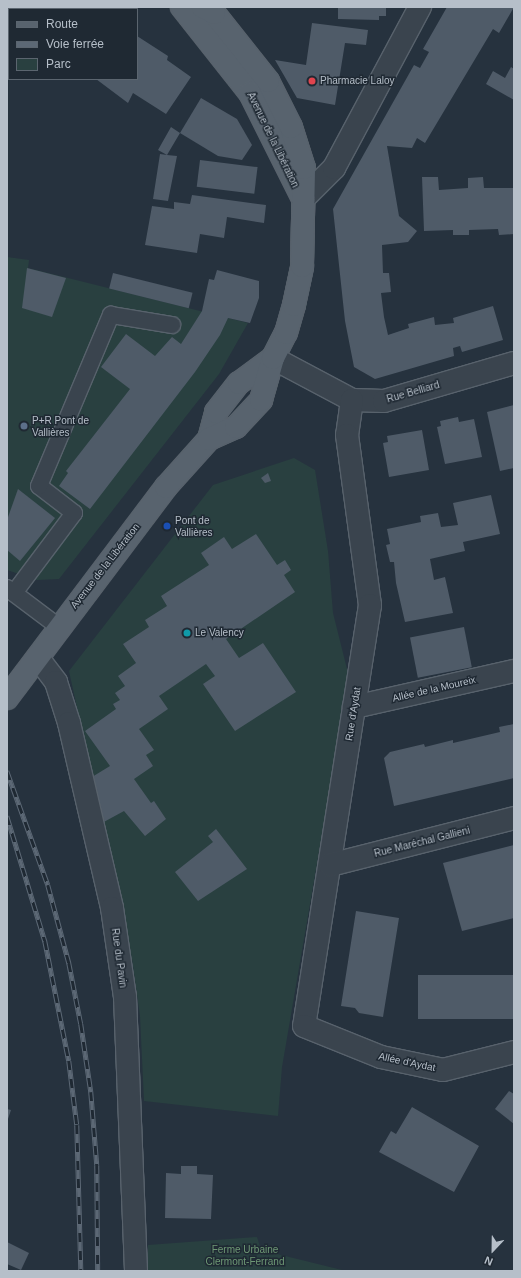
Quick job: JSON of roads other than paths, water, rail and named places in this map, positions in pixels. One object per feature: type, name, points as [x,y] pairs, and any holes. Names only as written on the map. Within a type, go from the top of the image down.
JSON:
[{"type":"main road","name":"Avenue de la Libération","points":[[182,7],[250,93],[302,199]]},
{"type":"main road","name":"Avenue de la Libération","points":[[7,698],[166,487],[209,439],[216,412],[238,383],[273,358],[286,333],[302,266],[302,199],[304,168],[291,127],[268,81],[214,13],[203,7]]},
{"type":"street","points":[[302,199],[334,168],[420,7]]},
{"type":"street","name":"Rue Belliard","points":[[273,358],[352,400],[384,400],[514,363]]},
{"type":"street","name":"Rue d'Aydat","points":[[304,1026],[370,605],[347,435],[352,400]]},
{"type":"street","name":"Rue du Pavin","points":[[38,658],[56,682],[69,723],[112,908],[125,996],[136,1271]]},
{"type":"street","name":"Allée de la Moureix","points":[[354,707],[514,671]]},
{"type":"street","name":"Rue Maréchal Gallieni","points":[[330,865],[514,818]]},
{"type":"street","name":"Allée d'Aydat","points":[[304,1026],[381,1057],[443,1070],[514,1052]]},
{"type":"lane","points":[[59,627],[10,591],[74,513],[39,486],[111,315],[172,325]]},
{"type":"railway","points":[[7,771],[48,885],[69,963],[81,1024],[91,1092],[97,1165],[98,1271]]},
{"type":"railway","points":[[7,816],[45,941],[69,1061],[77,1125],[81,1271]]},
{"type":"place","name":"Pharmacie Laloy","points":[[312,81]]},
{"type":"place","name":"P+R Pont de Vallières","points":[[24,426]]},
{"type":"place","name":"Pont de Vallières","points":[[167,526]]},
{"type":"place","name":"Le Valency","points":[[187,633]]},
{"type":"park label","name":"Ferme Urbaine Clermont-Ferrand","points":[[245,1254]]}]
